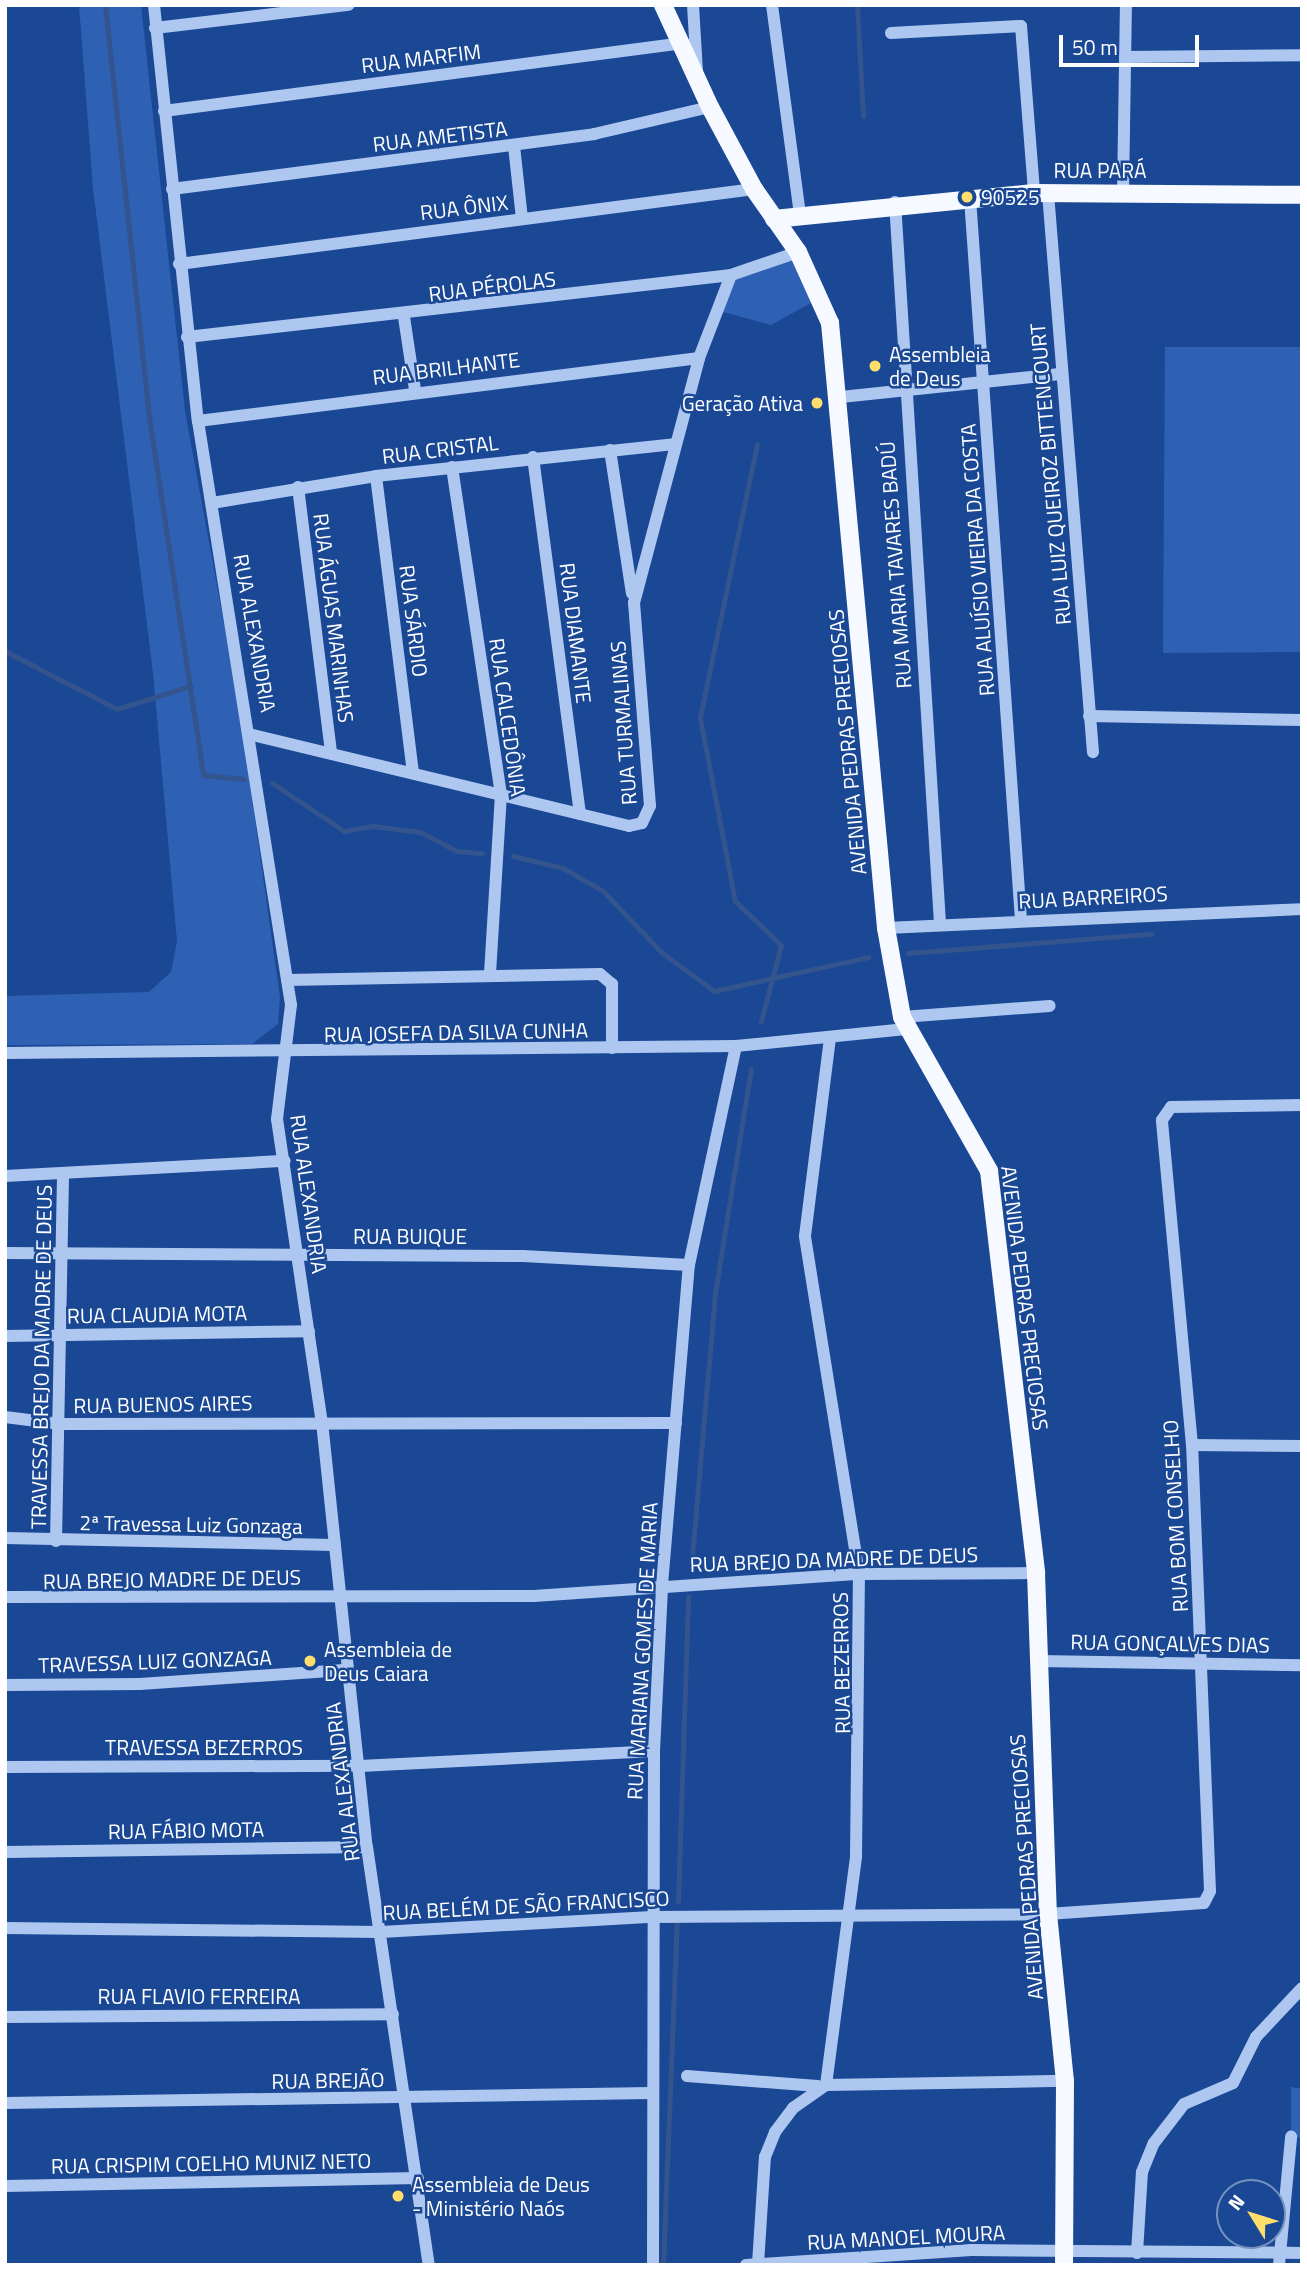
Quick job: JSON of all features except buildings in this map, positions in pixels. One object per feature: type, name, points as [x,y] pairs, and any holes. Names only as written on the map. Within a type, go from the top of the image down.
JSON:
[{"type":"main road","name":"AVENIDA PEDRAS PRECIOSAS","points":[[663,5],[684,43],[710,107],[754,189],[798,252],[830,323],[841,397],[886,928],[904,1023],[989,1171],[1036,1573],[1048,1914],[1065,2081],[1066,2260]]},
{"type":"main road","name":"RUA PARÁ","points":[[774,219],[895,202],[1041,193],[1302,195]]},
{"type":"street","name":"RUA ALEXANDRIA","points":[[153,5],[198,421],[253,735],[287,980],[285,1055],[277,1093],[322,1422],[367,1847],[429,2265]]},
{"type":"street","points":[[155,28],[349,5]]},
{"type":"street","points":[[693,5],[697,76]]},
{"type":"street","points":[[772,5],[800,215]]},
{"type":"street","points":[[1123,192],[1126,5]]},
{"type":"street","name":"RUA LUIZ QUEIROZ BITTENCOURT","points":[[891,33],[1020,26],[1060,374],[1093,752]]},
{"type":"street","name":"RUA MARFIM","points":[[164,111],[684,43]]},
{"type":"street","points":[[1125,57],[1302,55]]},
{"type":"street","name":"RUA AMETISTA","points":[[172,189],[514,146],[710,107]]},
{"type":"street","points":[[514,146],[523,219]]},
{"type":"street","name":"RUA ÔNIX","points":[[179,264],[754,189]]},
{"type":"street","name":"RUA ALUÍSIO VIEIRA DA COSTA","points":[[970,198],[1021,920]]},
{"type":"street","name":"RUA MARIA TAVARES BADÚ","points":[[895,202],[903,392],[940,924]]},
{"type":"street","name":"RUA PÉROLAS","points":[[187,337],[404,317],[732,275],[798,252]]},
{"type":"street","name":"RUA TURMALINAS","points":[[253,735],[414,771],[636,826],[650,806],[634,603],[674,444],[699,358],[732,275]]},
{"type":"street","points":[[404,317],[415,390]]},
{"type":"street","name":"RUA BRILHANTE","points":[[198,421],[415,390],[699,358]]},
{"type":"street","points":[[841,397],[1060,374]]},
{"type":"street","name":"RUA CRISTAL","points":[[212,503],[298,487],[452,467],[674,444]]},
{"type":"street","points":[[610,450],[634,603]]},
{"type":"street","name":"RUA DIAMANTE","points":[[533,457],[580,814]]},
{"type":"street","name":"RUA CALCEDÔNIA","points":[[452,467],[501,794],[490,974]]},
{"type":"street","name":"RUA SÁRDIO","points":[[376,477],[414,771]]},
{"type":"street","name":"RUA ÁGUAS MARINHAS","points":[[298,487],[331,753]]},
{"type":"street","points":[[1088,716],[1302,720]]},
{"type":"street","name":"RUA BARREIROS","points":[[886,928],[1302,909]]},
{"type":"street","points":[[287,980],[490,974],[605,976],[612,984],[612,1048]]},
{"type":"street","name":"RUA JOSEFA DA SILVA CUNHA","points":[[5,1053],[285,1055],[736,1046],[830,1038],[904,1023],[1050,1006]]},
{"type":"street","name":"RUA BEZERROS","points":[[822,2085],[849,1913],[861,1752],[859,1574],[805,1236],[830,1038]]},
{"type":"street","name":"RUA MARIANA GOMES DE MARIA","points":[[653,2265],[651,2093],[654,1751],[662,1585],[689,1265],[736,1046]]},
{"type":"street","name":"RUA BOM CONSELHO","points":[[1199,1906],[1210,1891],[1192,1445],[1162,1120],[1171,1107],[1302,1105]]},
{"type":"street","points":[[5,1176],[285,1161]]},
{"type":"street","name":"TRAVESSA BREJO DA MADRE DE DEUS","points":[[56,1541],[61,1424],[63,1174]]},
{"type":"street","name":"RUA BUIQUE","points":[[5,1252],[600,1257],[689,1265]]},
{"type":"street","name":"RUA CLAUDIA MOTA","points":[[5,1336],[309,1331]]},
{"type":"street","name":"RUA BUENOS AIRES","points":[[5,1417],[61,1424],[676,1423]]},
{"type":"street","points":[[1192,1445],[1302,1446]]},
{"type":"street","name":"2ª Travessa Luiz Gonzaga","points":[[5,1538],[335,1545]]},
{"type":"street","name":"RUA BREJO DA MADRE DE DEUS","points":[[340,1595],[534,1596],[662,1585],[859,1574],[1036,1573]]},
{"type":"street","name":"RUA BREJO MADRE DE DEUS","points":[[5,1597],[340,1595]]},
{"type":"street","name":"RUA GONÇALVES DIAS","points":[[1038,1661],[1202,1660],[1302,1665]]},
{"type":"street","name":"TRAVESSA LUIZ GONZAGA","points":[[5,1685],[140,1684],[348,1670]]},
{"type":"street","name":"TRAVESSA BEZERROS","points":[[5,1767],[360,1766],[654,1751]]},
{"type":"street","name":"RUA FÁBIO MOTA","points":[[5,1852],[367,1847]]},
{"type":"street","name":"RUA BELÉM DE SÃO FRANCISCO","points":[[5,1928],[381,1932],[652,1917],[849,1913],[1048,1914],[1199,1906]]},
{"type":"street","points":[[1137,2253],[1142,2172],[1154,2143],[1184,2104],[1233,2083],[1256,2037],[1302,1987]]},
{"type":"street","name":"RUA FLAVIO FERREIRA","points":[[5,2017],[393,2014]]},
{"type":"street","points":[[687,2076],[822,2085],[1065,2081]]},
{"type":"street","points":[[758,2264],[765,2157],[775,2132],[822,2085]]},
{"type":"street","name":"RUA BREJÃO","points":[[5,2103],[651,2093]]},
{"type":"street","points":[[1279,2259],[1291,2137]]},
{"type":"street","name":"RUA CRISPIM COELHO MUNIZ NETO","points":[[5,2186],[418,2178]]},
{"type":"street","name":"RUA MANOEL MOURA","points":[[746,2265],[972,2250],[1066,2260],[1137,2253],[1279,2259],[1302,2253]]},
{"type":"shaded area","points":[[79,5],[141,5],[185,411],[238,700],[280,997],[278,1024],[252,1044],[5,1045],[5,996],[149,992],[171,972],[177,941],[153,673],[93,188]]},
{"type":"shaded area","points":[[798,252],[820,298],[771,325],[716,310],[731,275]]},
{"type":"shaded area","points":[[1165,347],[1302,347],[1302,652],[1163,653]]},
{"type":"shaded area","points":[[1291,2087],[1302,2089],[1302,2138],[1291,2137]]},
{"type":"waterway","points":[[105,5],[149,417],[203,775],[244,779]]},
{"type":"waterway","points":[[857,5],[863,116]]},
{"type":"waterway","points":[[757,444],[700,718],[735,901],[781,945],[761,1021]]},
{"type":"waterway","points":[[5,651],[117,709],[190,686]]},
{"type":"waterway","points":[[272,783],[344,831],[373,826],[420,832],[457,851],[482,853]]},
{"type":"waterway","points":[[513,856],[563,868],[603,891],[661,952],[714,991],[868,957]]},
{"type":"waterway","points":[[908,953],[1151,934]]},
{"type":"waterway","points":[[691,1568],[715,1293],[751,1069]]},
{"type":"waterway","points":[[678,1901],[688,1596]]},
{"type":"waterway","points":[[663,2265],[677,1916]]},
{"type":"place","name":"90525","points":[[967,197]]},
{"type":"place","name":"Assembleia de Deus","points":[[875,366]]},
{"type":"place","name":"Geração Ativa","points":[[817,403]]},
{"type":"place","name":"Assembleia de Deus Caiara","points":[[310,1661]]},
{"type":"place","name":"Assembleia de Deus - Ministério Naós","points":[[398,2196]]}]
